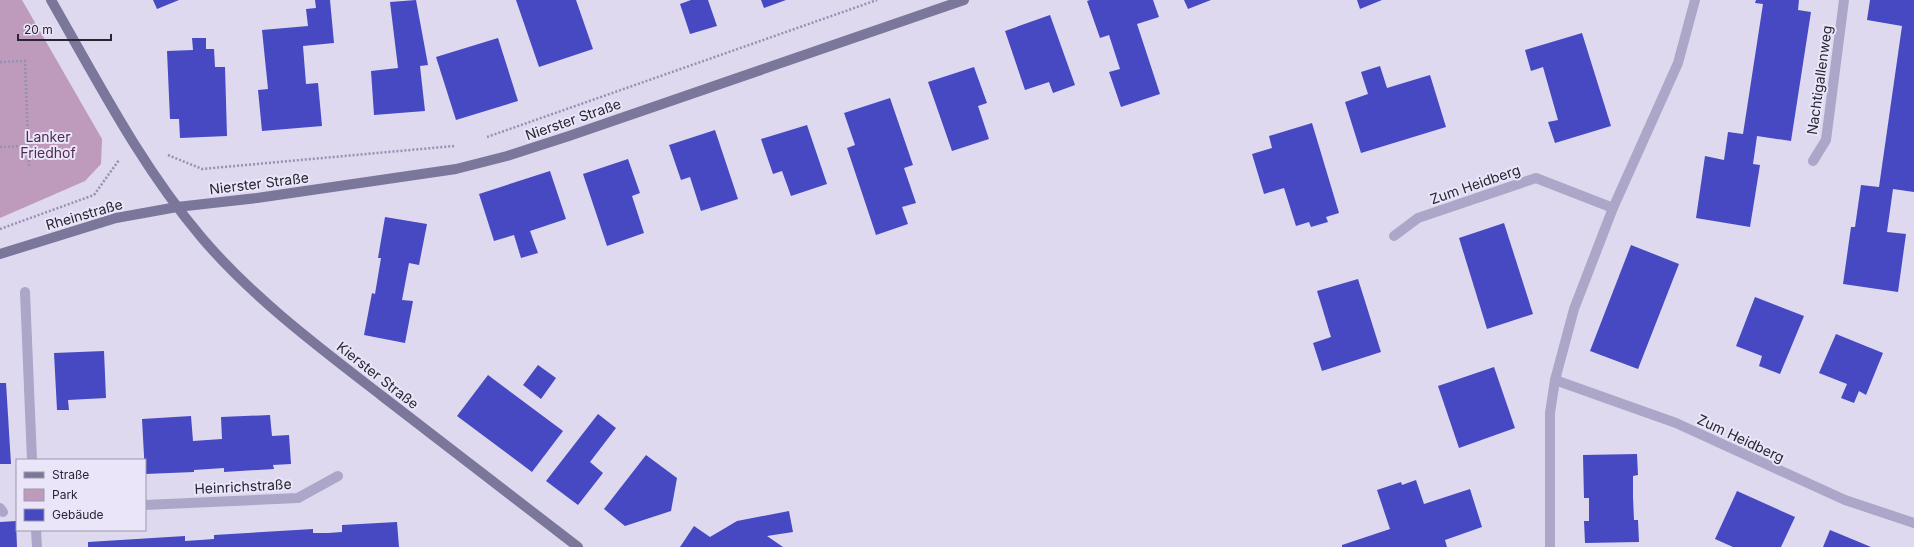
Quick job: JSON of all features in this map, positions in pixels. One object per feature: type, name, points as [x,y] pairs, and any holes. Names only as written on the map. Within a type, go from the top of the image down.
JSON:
[{"type":"street","name":"Kierster Straße","points":[[51,0],[132,142],[177,207],[235,272],[307,338],[578,547]]},
{"type":"street","name":"Nierster Straße","points":[[177,207],[257,198],[456,169],[507,156],[964,0]]},
{"type":"street","points":[[1550,547],[1550,413],[1556,380],[1574,309],[1613,208],[1678,63],[1695,0]]},
{"type":"street","name":"Nachtigallenweg","points":[[1813,161],[1826,140],[1844,0]]},
{"type":"street","name":"Zum Heidberg","points":[[1394,236],[1418,218],[1536,178],[1613,208]]},
{"type":"street","name":"Rheinstraße","points":[[0,254],[116,218],[177,207]]},
{"type":"street","points":[[25,292],[32,459]]},
{"type":"street","name":"Zum Heidberg","points":[[1556,380],[1676,423],[1845,500],[1907,522],[1914,523]]},
{"type":"street","name":"Heinrichstraße","points":[[146,505],[298,498],[338,476]]},
{"type":"street","points":[[36,531],[37,547]]},
{"type":"path","points":[[480,139],[877,0]]},
{"type":"path","points":[[0,62],[25,61],[29,167]]},
{"type":"path","points":[[0,229],[94,195],[132,142],[202,169],[458,145]]},
{"type":"path","points":[[0,147],[28,146]]},
{"type":"green space","name":"Lanker Friedhof","points":[[0,0],[22,0],[102,139],[101,164],[85,181],[0,218]]},
{"type":"building","points":[[153,0],[179,0],[157,9]]},
{"type":"building","points":[[315,0],[330,0],[334,43],[303,46],[306,84],[318,83],[322,126],[262,131],[258,90],[268,89],[262,30],[308,26],[306,9],[316,8]]},
{"type":"building","points":[[416,0],[428,65],[420,66],[425,111],[374,115],[371,71],[398,68],[390,2]]},
{"type":"building","points":[[516,0],[576,0],[593,49],[539,67]]},
{"type":"building","points":[[691,0],[708,0],[717,26],[690,34],[680,4]]},
{"type":"building","points":[[761,0],[786,0],[764,8]]},
{"type":"building","points":[[1153,0],[1159,17],[1137,24],[1160,94],[1121,107],[1109,72],[1120,69],[1109,35],[1100,38],[1087,1]]},
{"type":"building","points":[[1184,0],[1211,0],[1188,9]]},
{"type":"building","points":[[1357,0],[1382,0],[1360,9]]},
{"type":"building","points":[[1756,0],[1799,0],[1798,10],[1811,12],[1791,141],[1757,136],[1753,164],[1760,165],[1750,227],[1696,218],[1705,156],[1724,160],[1728,132],[1743,134],[1763,4],[1755,3]]},
{"type":"building","points":[[1870,0],[1914,0],[1914,192],[1893,189],[1887,232],[1906,234],[1898,292],[1843,284],[1851,227],[1855,227],[1861,185],[1879,187],[1902,26],[1867,20]]},
{"type":"building","points":[[1050,15],[1075,85],[1053,93],[1049,82],[1025,90],[1005,31]]},
{"type":"building","points":[[1582,33],[1611,126],[1555,143],[1548,122],[1558,120],[1543,67],[1531,71],[1525,50]]},
{"type":"building","points":[[192,38],[206,38],[206,49],[214,49],[215,67],[225,67],[227,136],[180,138],[179,119],[170,119],[167,51],[193,50]]},
{"type":"building","points":[[498,38],[518,101],[456,120],[436,57]]},
{"type":"building","points":[[1380,66],[1387,88],[1430,75],[1446,127],[1361,153],[1345,102],[1368,94],[1361,72]]},
{"type":"building","points":[[974,67],[987,103],[978,106],[989,139],[952,151],[928,82]]},
{"type":"building","points":[[890,98],[913,165],[904,168],[916,203],[902,207],[908,224],[876,235],[847,148],[855,145],[844,113]]},
{"type":"building","points":[[1312,123],[1339,213],[1326,217],[1328,222],[1311,227],[1309,222],[1296,226],[1284,188],[1264,194],[1252,154],[1272,148],[1269,136]]},
{"type":"building","points":[[807,125],[827,184],[791,196],[782,171],[773,174],[761,139]]},
{"type":"building","points":[[715,130],[738,199],[701,211],[690,177],[681,180],[669,145]]},
{"type":"building","points":[[628,159],[640,193],[632,196],[644,233],[607,246],[583,174]]},
{"type":"building","points":[[550,171],[566,219],[530,231],[538,253],[521,258],[514,235],[494,241],[479,194]]},
{"type":"building","points":[[385,217],[427,224],[419,265],[409,263],[402,300],[413,301],[405,343],[364,335],[372,293],[375,294],[381,258],[378,258]]},
{"type":"building","points":[[1504,223],[1533,314],[1487,329],[1459,238]]},
{"type":"building","points":[[1631,245],[1679,264],[1638,369],[1590,351]]},
{"type":"building","points":[[1358,279],[1381,352],[1322,371],[1313,343],[1331,337],[1317,291]]},
{"type":"building","points":[[1755,297],[1804,316],[1780,374],[1759,366],[1762,356],[1736,346]]},
{"type":"building","points":[[1836,334],[1883,353],[1866,395],[1859,391],[1854,403],[1841,398],[1847,384],[1819,373]]},
{"type":"building","points":[[104,351],[106,398],[68,400],[69,410],[57,410],[54,353]]},
{"type":"building","points":[[538,365],[556,378],[541,399],[523,385]]},
{"type":"building","points":[[1494,367],[1515,428],[1459,448],[1438,386]]},
{"type":"building","points":[[488,375],[563,431],[532,472],[457,416]]},
{"type":"building","points":[[0,383],[6,383],[11,464],[0,464]]},
{"type":"building","points":[[598,414],[616,428],[590,462],[603,473],[578,505],[546,481]]},
{"type":"building","points":[[270,415],[272,436],[289,435],[291,464],[273,465],[274,469],[224,472],[224,468],[194,470],[194,472],[146,474],[142,419],[191,416],[193,441],[222,439],[221,417]]},
{"type":"building","points":[[1637,454],[1638,475],[1633,476],[1633,497],[1634,520],[1638,520],[1639,542],[1585,543],[1584,521],[1589,521],[1589,498],[1584,498],[1583,455]]},
{"type":"building","points":[[646,455],[677,478],[671,511],[625,526],[604,509]]},
{"type":"building","points":[[1416,480],[1424,504],[1470,489],[1482,527],[1445,540],[1447,547],[1342,547],[1342,545],[1390,529],[1377,490],[1401,482],[1402,485]]},
{"type":"building","points":[[1737,491],[1795,517],[1781,547],[1733,547],[1715,539]]},
{"type":"building","points":[[789,511],[793,532],[767,536],[783,547],[680,547],[694,526],[710,537],[737,521]]},
{"type":"building","points":[[16,521],[17,547],[0,547],[0,522]]},
{"type":"building","points":[[397,522],[399,547],[88,547],[88,542],[185,536],[185,541],[214,539],[214,535],[313,529],[313,533],[342,532],[342,525]]},
{"type":"building","points":[[1830,530],[1859,542],[1871,547],[1823,547]]}]
